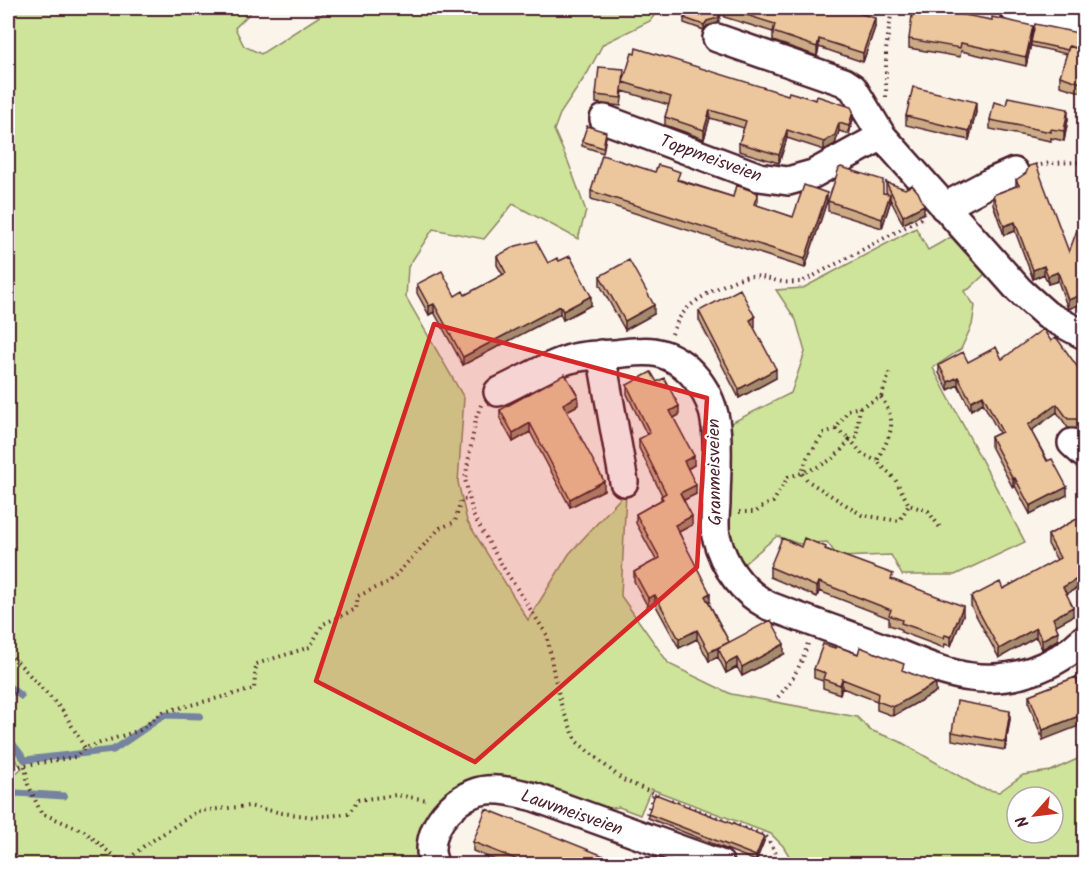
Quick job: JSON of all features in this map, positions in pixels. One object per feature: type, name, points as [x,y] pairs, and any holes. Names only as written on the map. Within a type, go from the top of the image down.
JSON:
[{"type":"street","points":[[1013,8],[1084,23]]},
{"type":"street","points":[[717,38],[844,82],[853,88],[882,136],[1019,290],[1047,315],[1084,335]]},
{"type":"street","name":"Toppmeisveien","points":[[604,119],[759,177],[788,181],[813,174],[882,136]]},
{"type":"street","points":[[944,207],[1014,172]]},
{"type":"street","points":[[498,392],[565,360],[601,354],[652,352],[666,355]]},
{"type":"street","points":[[601,354],[624,482]]},
{"type":"street","name":"Granmeisveien","points":[[666,355],[682,365],[699,381],[714,410],[717,428],[715,533],[721,554],[740,585],[754,598],[769,606],[938,669],[971,677],[993,678],[1037,670],[1061,658],[1084,639]]},
{"type":"street","name":"Lauvmeisveien","points":[[434,864],[430,850],[436,827],[456,802],[484,790],[508,790],[534,797],[720,864]]},
{"type":"path","points":[[886,98],[886,50],[892,8]]},
{"type":"path","points":[[1014,172],[1041,164],[1083,162]]},
{"type":"path","points":[[666,355],[676,323],[687,308],[727,283],[751,276],[784,282],[802,282],[944,207]]},
{"type":"path","points":[[802,472],[807,458],[824,433],[836,429],[849,410],[881,397],[891,369]]},
{"type":"path","points":[[498,392],[481,404],[476,418],[465,479],[469,499],[473,515],[547,635],[562,708],[577,742],[623,780],[766,836],[782,864]]},
{"type":"path","points":[[877,461],[892,431],[891,412],[881,397]]},
{"type":"path","points":[[715,512],[756,512],[762,506],[773,502],[788,477],[820,466],[839,455],[850,439],[856,437],[860,407]]},
{"type":"path","points":[[836,429],[850,439],[862,454],[877,461],[895,479],[909,506],[928,511],[941,529]]},
{"type":"path","points":[[802,472],[808,481],[862,515],[899,521],[909,506]]},
{"type":"path","points":[[8,768],[75,757],[86,748],[140,730],[163,712],[254,689],[256,664],[310,647],[323,624],[356,609],[358,596],[389,582],[440,528],[455,522],[462,500],[469,499]]},
{"type":"path","points":[[778,697],[790,684],[798,669],[814,622]]},
{"type":"path","points":[[8,654],[63,711],[86,748]]},
{"type":"path","points":[[25,766],[28,784],[41,813],[84,831],[123,864],[144,846],[198,811],[249,806],[315,818],[348,814],[358,800],[396,795],[439,802],[456,802]]},
{"type":"path","points":[[645,818],[654,793]]},
{"type":"highlighted area","points":[[434,324],[707,398],[697,567],[475,762],[316,681]]},
{"type":"green space","points":[[8,8],[255,8],[235,28],[244,46],[261,54],[332,8],[660,8],[650,21],[603,44],[588,72],[560,114],[554,130],[586,211],[578,239],[513,204],[484,239],[433,229],[408,267],[406,297],[464,398],[458,482],[467,521],[528,620],[569,554],[626,492],[621,596],[669,664],[731,694],[857,717],[870,730],[899,741],[980,788],[999,792],[1005,788],[1005,845],[1065,845],[1065,785],[1009,785],[1023,775],[1051,771],[1084,756],[1084,858],[1079,864],[799,864],[793,862],[783,846],[771,834],[651,789],[640,815],[619,807],[597,811],[487,775],[459,785],[434,804],[422,836],[423,864],[8,864],[8,780],[22,768],[8,751]]},
{"type":"green space","points":[[916,228],[928,250],[951,237],[985,274],[964,291],[975,306],[972,325],[961,349],[933,368],[1025,542],[955,575],[902,575],[891,555],[838,557],[827,542],[799,544],[777,536],[739,568],[725,515],[727,425],[791,393],[805,352],[796,320],[776,290],[803,288]]},
{"type":"building","points":[[699,8],[721,10],[718,18],[707,21],[704,25],[684,18]]},
{"type":"building","points":[[724,8],[842,8],[875,18],[863,53],[819,39],[817,47],[773,32],[775,24]]},
{"type":"building","points":[[913,8],[938,8],[937,10],[992,20],[992,17],[1033,26],[1026,57],[961,43],[960,48],[909,39]]},
{"type":"building","points":[[1035,24],[1083,34],[1080,49],[1069,46],[1068,50],[1031,42]]},
{"type":"building","points":[[1069,46],[1084,51],[1084,84],[1060,76]]},
{"type":"building","points":[[636,48],[788,95],[789,92],[816,100],[817,96],[851,107],[853,111],[849,126],[839,123],[835,135],[824,142],[787,130],[779,155],[739,143],[746,121],[710,110],[704,130],[665,117],[671,97],[623,82],[632,53],[635,54]]},
{"type":"building","points":[[599,67],[624,69],[621,98],[596,95]]},
{"type":"building","points":[[913,87],[976,102],[969,131],[906,116]]},
{"type":"building","points":[[1008,97],[1068,109],[1064,131],[1051,129],[1051,132],[990,120],[994,102],[1006,105]]},
{"type":"building","points":[[587,126],[606,132],[603,148],[582,141]]},
{"type":"building","points":[[602,155],[655,172],[658,165],[669,168],[680,172],[677,180],[733,197],[736,185],[758,193],[754,204],[793,217],[804,185],[827,193],[805,259],[591,191]]},
{"type":"building","points":[[1036,164],[1069,252],[1080,222],[1084,232],[1084,294],[1068,300],[1058,272],[1048,276],[1044,266],[1033,270],[1015,222],[1004,226],[993,195],[1019,185],[1016,180],[1026,173],[1029,166]]},
{"type":"building","points":[[841,167],[883,180],[883,193],[890,194],[882,219],[828,201]]},
{"type":"building","points":[[886,182],[905,189],[912,185],[924,205],[903,216]]},
{"type":"building","points":[[536,241],[548,263],[557,258],[559,261],[570,256],[591,296],[563,311],[560,306],[463,357],[434,304],[429,306],[417,284],[442,271],[455,296],[463,291],[465,295],[506,273],[497,256],[516,246]]},
{"type":"building","points":[[629,260],[654,305],[625,321],[600,276]]},
{"type":"building","points":[[740,289],[755,317],[750,320],[776,369],[739,389],[699,311]]},
{"type":"building","points":[[1043,329],[1051,341],[1056,337],[1084,376],[1084,425],[1076,419],[1068,419],[1057,404],[1028,425],[1047,461],[1052,459],[1067,487],[1030,506],[991,437],[1002,432],[983,395],[971,401],[958,377],[948,382],[939,365],[963,352],[968,362],[996,347],[1002,359]]},
{"type":"building","points":[[651,372],[657,382],[664,378],[679,406],[670,411],[694,456],[684,461],[696,485],[680,493],[692,516],[675,525],[710,593],[705,596],[729,642],[709,652],[697,630],[679,639],[655,595],[648,598],[634,572],[660,558],[636,514],[663,499],[661,496],[666,493],[639,439],[650,433],[627,385]]},
{"type":"building","points":[[565,374],[578,396],[563,404],[604,481],[570,499],[530,423],[513,433],[500,410]]},
{"type":"building","points":[[1084,515],[1084,575],[1063,587],[1073,607],[1053,618],[1058,631],[1042,640],[1036,628],[999,649],[971,597],[1000,582],[1003,589],[1060,558],[1048,535]]},
{"type":"building","points":[[782,538],[801,547],[804,538],[826,547],[825,549],[893,574],[891,579],[963,606],[951,637],[945,635],[944,638],[901,623],[902,620],[889,615],[891,610],[819,582],[817,587],[770,567]]},
{"type":"building","points":[[771,620],[784,644],[742,667],[737,658],[726,664],[718,648]]},
{"type":"building","points":[[823,644],[858,654],[860,647],[904,664],[902,670],[936,683],[893,707],[877,701],[878,693],[842,679],[840,685],[823,679],[825,673],[814,669]]},
{"type":"building","points":[[1076,677],[1084,699],[1084,714],[1043,730],[1029,695]]},
{"type":"building","points":[[957,701],[1010,711],[1005,742],[952,732]]},
{"type":"building","points":[[655,794],[764,836],[756,856],[648,814]]},
{"type":"building","points":[[486,809],[624,864],[528,864],[473,842]]},
{"type":"waterway","points":[[8,686],[21,696]]},
{"type":"waterway","points":[[8,738],[25,760],[113,750],[164,715],[200,716]]},
{"type":"waterway","points":[[8,799],[16,793],[64,796]]}]
